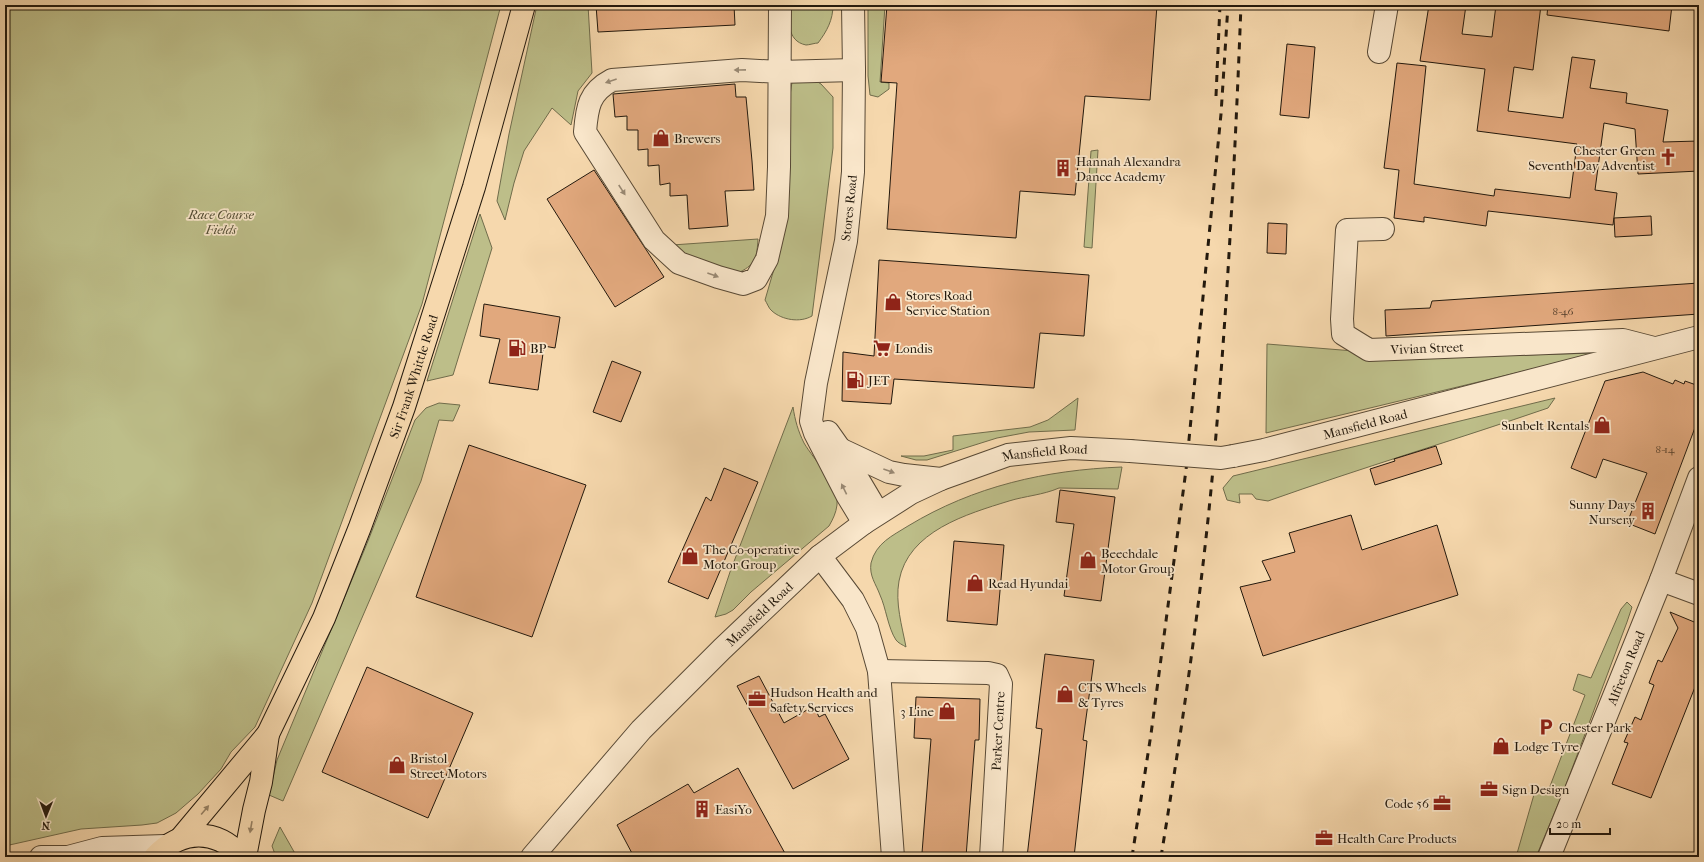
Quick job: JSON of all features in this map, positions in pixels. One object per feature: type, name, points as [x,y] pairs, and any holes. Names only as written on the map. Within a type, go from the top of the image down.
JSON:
[{"type":"highway","name":"Sir Frank Whittle Road","points":[[167,847],[268,734],[324,618],[360,527],[404,407],[474,187],[524,5]]},
{"type":"highway","name":"Sir Frank Whittle Road","points":[[245,857],[261,782],[268,734]]},
{"type":"highway","points":[[167,847],[199,835],[217,838],[233,847],[242,857]]},
{"type":"street","points":[[780,5],[779,72],[779,167],[777,216],[767,259],[756,279],[743,284],[679,263],[654,240],[585,132],[586,113],[592,97],[600,86],[612,80],[742,70],[779,72],[854,70]]},
{"type":"street","name":"Stores Road","points":[[853,5],[853,172],[846,242],[816,383],[811,421],[815,433],[847,495],[871,518]]},
{"type":"street","points":[[1379,52],[1387,5]]},
{"type":"street","name":"Vivian Street","points":[[1383,229],[1347,230],[1342,319],[1343,334],[1369,350],[1623,340],[1654,348]]},
{"type":"street","name":"Mansfield Road","points":[[532,857],[641,730],[718,652],[820,556],[871,518],[912,493],[941,479],[1008,455],[1071,448],[1221,458],[1233,456],[1264,450],[1699,336]]},
{"type":"street","points":[[813,409],[840,449],[871,518]]},
{"type":"street","points":[[840,449],[889,472],[941,479]]},
{"type":"street","name":"Alfreton Road","points":[[1549,857],[1662,580],[1699,478]]},
{"type":"street","points":[[820,556],[853,600],[867,628],[879,671],[893,857]]},
{"type":"street","points":[[1662,580],[1699,594]]},
{"type":"street","name":"Parker Centre","points":[[879,671],[988,673],[997,675],[1000,684],[992,857]]},
{"type":"street","points":[[41,857],[68,857],[102,848],[167,847]]},
{"type":"green space","name":"Race Course Fields","points":[[5,5],[501,5],[422,304],[312,603],[255,727],[231,752],[221,769],[198,794],[176,813],[157,823],[81,829],[5,846]]},
{"type":"green space","points":[[537,5],[588,5],[592,73],[578,91],[571,125],[552,108],[524,151],[505,220],[497,201],[509,134]]},
{"type":"green space","points":[[790,5],[833,5],[829,25],[818,43],[806,45],[795,39],[789,23]]},
{"type":"green space","points":[[868,5],[885,5],[880,82],[889,83],[889,89],[878,97],[870,95],[868,76]]},
{"type":"green space","points":[[811,78],[821,84],[833,97],[833,148],[812,316],[791,320],[776,314],[770,309],[765,300],[783,238],[789,102],[792,82]]},
{"type":"green space","points":[[1098,150],[1092,248],[1084,247],[1091,151]]},
{"type":"green space","points":[[480,214],[492,248],[453,375],[427,381]]},
{"type":"green space","points":[[758,239],[755,259],[749,266],[740,272],[690,260],[672,245]]},
{"type":"green space","points":[[1267,344],[1354,351],[1367,359],[1599,353],[1266,433]]},
{"type":"green space","points":[[1078,398],[1075,430],[1029,432],[997,438],[927,460],[916,460],[901,456],[924,456],[953,450],[953,436],[1030,427],[1048,420]]},
{"type":"green space","points":[[1555,398],[1548,408],[1268,501],[1256,499],[1252,494],[1239,494],[1240,503],[1227,500],[1223,488],[1233,476]]},
{"type":"green space","points":[[439,403],[460,405],[453,421],[439,420],[421,481],[283,801],[269,795],[277,760],[368,541],[415,420],[426,408]]},
{"type":"green space","points":[[793,407],[797,425],[804,443],[825,473],[834,489],[837,497],[835,513],[829,526],[751,592],[733,610],[715,617],[730,572]]},
{"type":"green space","points":[[1122,467],[1118,489],[1059,488],[1009,501],[975,512],[942,527],[927,537],[914,549],[905,564],[899,581],[898,606],[906,647],[896,640],[891,630],[882,600],[871,572],[873,556],[885,541],[933,512],[959,500],[985,491],[1038,476]]},
{"type":"green space","points":[[1627,602],[1632,607],[1627,622],[1564,790],[1536,857],[1516,857],[1535,791],[1547,794],[1585,695],[1573,690],[1578,674],[1591,678],[1621,609]]},
{"type":"green space","points":[[280,827],[297,857],[276,857],[272,846]]},
{"type":"building","points":[[596,5],[734,5],[735,25],[598,32]]},
{"type":"building","points":[[887,5],[1157,5],[1150,100],[1085,96],[1075,195],[1020,191],[1016,238],[887,229],[897,83],[881,82]]},
{"type":"building","points":[[1429,5],[1466,5],[1462,34],[1492,37],[1496,5],[1541,5],[1533,70],[1514,67],[1508,111],[1563,118],[1572,57],[1595,60],[1590,88],[1627,93],[1626,103],[1668,110],[1663,142],[1699,141],[1699,171],[1638,174],[1635,129],[1604,123],[1595,190],[1617,193],[1613,225],[1488,211],[1486,226],[1424,217],[1424,222],[1394,218],[1399,170],[1384,168],[1397,63],[1426,66],[1414,184],[1494,196],[1495,189],[1570,198],[1577,144],[1477,131],[1485,69],[1420,61]]},
{"type":"building","points":[[1548,5],[1672,5],[1669,31],[1547,15]]},
{"type":"building","points":[[1287,44],[1315,47],[1309,118],[1280,115]]},
{"type":"building","points":[[735,84],[736,97],[746,97],[754,190],[725,191],[728,226],[689,229],[687,195],[670,196],[670,183],[660,185],[659,165],[648,166],[648,149],[638,150],[638,130],[627,130],[627,116],[615,117],[613,94]]},
{"type":"building","points":[[594,170],[664,277],[615,307],[547,199]]},
{"type":"building","points":[[1651,216],[1652,235],[1615,237],[1614,218]]},
{"type":"building","points":[[1268,223],[1287,224],[1286,254],[1267,253]]},
{"type":"building","points":[[879,260],[1089,275],[1084,336],[1040,333],[1034,388],[894,379],[891,404],[842,401],[843,352],[874,356]]},
{"type":"building","points":[[1699,283],[1699,314],[1386,336],[1385,310],[1430,308],[1432,301]]},
{"type":"building","points":[[484,304],[560,317],[555,348],[544,346],[538,390],[489,383],[500,339],[480,336]]},
{"type":"building","points":[[612,361],[641,372],[621,422],[593,412]]},
{"type":"building","points":[[1643,372],[1673,384],[1675,380],[1684,384],[1685,381],[1699,386],[1699,417],[1655,534],[1627,523],[1647,473],[1603,459],[1596,478],[1571,468],[1605,381]]},
{"type":"building","points":[[469,445],[586,485],[532,637],[416,597]]},
{"type":"building","points":[[1436,446],[1442,464],[1375,485],[1370,469],[1395,461],[1394,459]]},
{"type":"building","points":[[724,468],[758,482],[708,599],[668,582],[706,497],[711,501]]},
{"type":"building","name":"Beechdale Motor Group","points":[[1060,490],[1115,497],[1101,601],[1064,596],[1074,524],[1056,522]]},
{"type":"building","points":[[1351,515],[1362,550],[1437,525],[1458,595],[1263,656],[1240,587],[1271,580],[1262,561],[1295,552],[1289,533]]},
{"type":"building","name":"Read Hyundai","points":[[954,541],[1004,545],[997,625],[947,621]]},
{"type":"building","points":[[1670,612],[1699,624],[1699,677],[1651,798],[1612,784],[1628,743],[1624,742],[1635,717],[1641,720],[1654,685],[1649,683],[1658,660],[1662,662],[1678,628]]},
{"type":"building","points":[[1045,654],[1094,660],[1083,740],[1087,741],[1074,857],[1027,857],[1042,729],[1036,728]]},
{"type":"building","points":[[367,667],[473,713],[428,818],[322,772]]},
{"type":"building","points":[[759,676],[784,723],[814,706],[819,717],[825,714],[849,759],[793,789],[737,686]]},
{"type":"building","points":[[916,697],[980,699],[979,740],[975,740],[966,857],[922,853],[931,739],[914,738]]},
{"type":"building","name":"EasiYo","points":[[738,768],[787,857],[634,857],[617,825],[688,784],[694,793]]},
{"type":"railway","points":[[1216,96],[1220,5]]},
{"type":"railway","points":[[1132,857],[1151,734],[1186,470],[1221,114],[1228,5]]},
{"type":"railway","points":[[1161,857],[1190,663],[1203,566],[1213,469],[1230,237],[1241,5]]},
{"type":"place","name":"Brewers","points":[[661,138]]},
{"type":"place","name":"Chester Green Seventh Day Adventist","points":[[1668,157]]},
{"type":"place","name":"Hannah Alexandra Dance Academy","points":[[1063,168]]},
{"type":"place","name":"Stores Road Service Station","points":[[893,302]]},
{"type":"place","name":"BP","points":[[517,348]]},
{"type":"place","name":"Londis","points":[[882,348]]},
{"type":"place","name":"JET","points":[[855,380]]},
{"type":"place","name":"Sunbelt Rentals","points":[[1602,425]]},
{"type":"place","name":"Sunny Days Nursery","points":[[1648,511]]},
{"type":"place","name":"The Co-operative Motor Group","points":[[690,556]]},
{"type":"place","name":"Beechdale Motor Group","points":[[1088,560]]},
{"type":"place","name":"Read Hyundai","points":[[975,583]]},
{"type":"place","name":"CTS Wheels & Tyres","points":[[1065,694]]},
{"type":"place","name":"Hudson Health and Safety Services","points":[[757,699]]},
{"type":"place","name":"3 Line","points":[[947,711]]},
{"type":"place","name":"Chester Park","points":[[1546,727]]},
{"type":"place","name":"Lodge Tyre","points":[[1501,746]]},
{"type":"place","name":"Bristol Street Motors","points":[[397,765]]},
{"type":"place","name":"Sign Design","points":[[1489,789]]},
{"type":"place","name":"Code 56","points":[[1442,803]]},
{"type":"place","name":"EasiYo","points":[[702,809]]},
{"type":"place","name":"Health Care Products","points":[[1324,838]]}]
